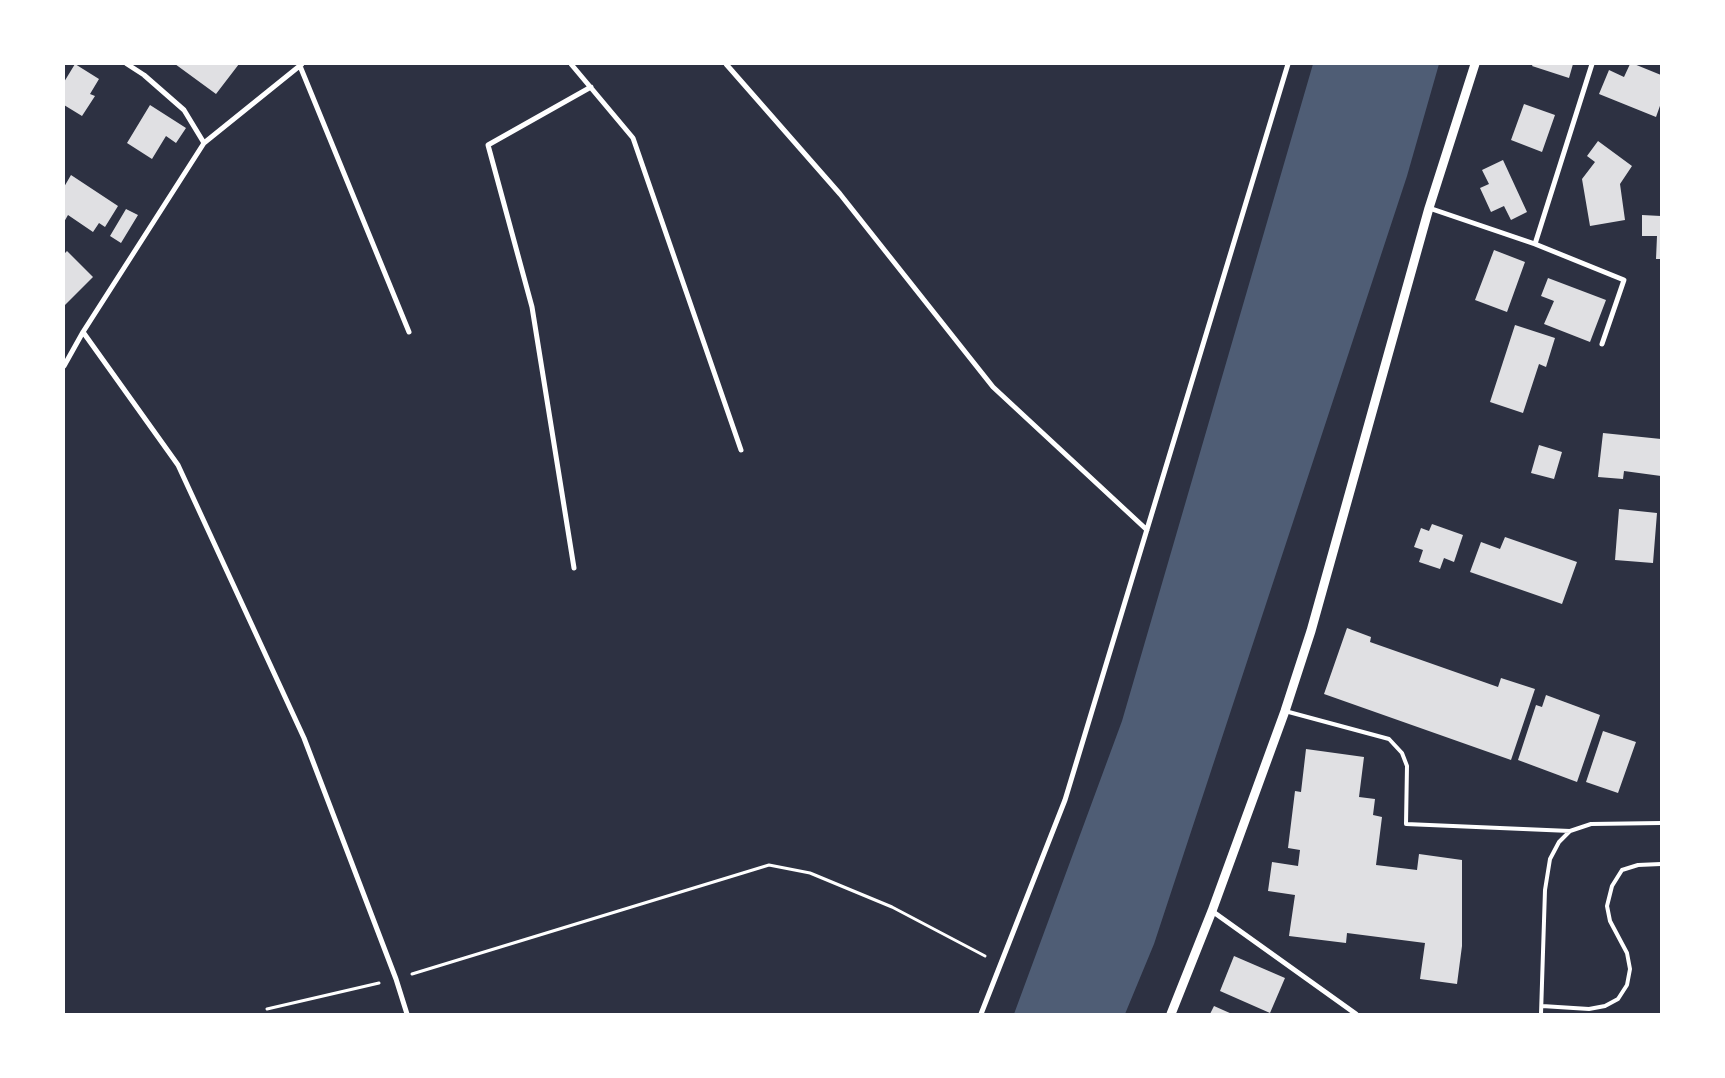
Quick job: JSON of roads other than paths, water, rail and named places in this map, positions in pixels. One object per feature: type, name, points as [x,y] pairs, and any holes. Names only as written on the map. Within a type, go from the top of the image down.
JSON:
[{"type":"street","points":[[127,64],[184,110],[204,144]]},
{"type":"street","points":[[572,64],[632,138],[741,450]]},
{"type":"street","points":[[726,64],[840,194],[993,387],[1147,530]]},
{"type":"street","points":[[981,1014],[1065,800],[1288,64]]},
{"type":"street","points":[[1171,1014],[1212,911],[1285,711],[1311,631],[1429,208],[1475,64]]},
{"type":"street","points":[[1534,244],[1592,64]]},
{"type":"street","points":[[64,366],[83,332],[204,144],[301,65],[409,332]]},
{"type":"street","points":[[574,568],[532,307],[488,146],[591,87]]},
{"type":"street","points":[[1429,208],[1534,244],[1624,280],[1602,344]]},
{"type":"street","points":[[83,332],[178,465],[304,738],[396,979],[406,1014]]},
{"type":"street","points":[[1212,911],[1356,1014]]},
{"type":"lane","points":[[1285,711],[1389,739],[1402,752],[1407,766],[1406,824],[1570,831],[1590,824],[1661,823]]},
{"type":"lane","points":[[1541,1014],[1545,890],[1550,859],[1558,842],[1570,831]]},
{"type":"lane","points":[[1542,1006],[1589,1009],[1605,1006],[1618,999],[1626,985],[1630,969],[1626,952],[1610,921],[1607,906],[1612,886],[1622,870],[1638,865],[1661,864]]},
{"type":"water","points":[[1313,64],[1439,64],[1407,176],[1154,944],[1125,1014],[1014,1014],[1122,721]]}]
